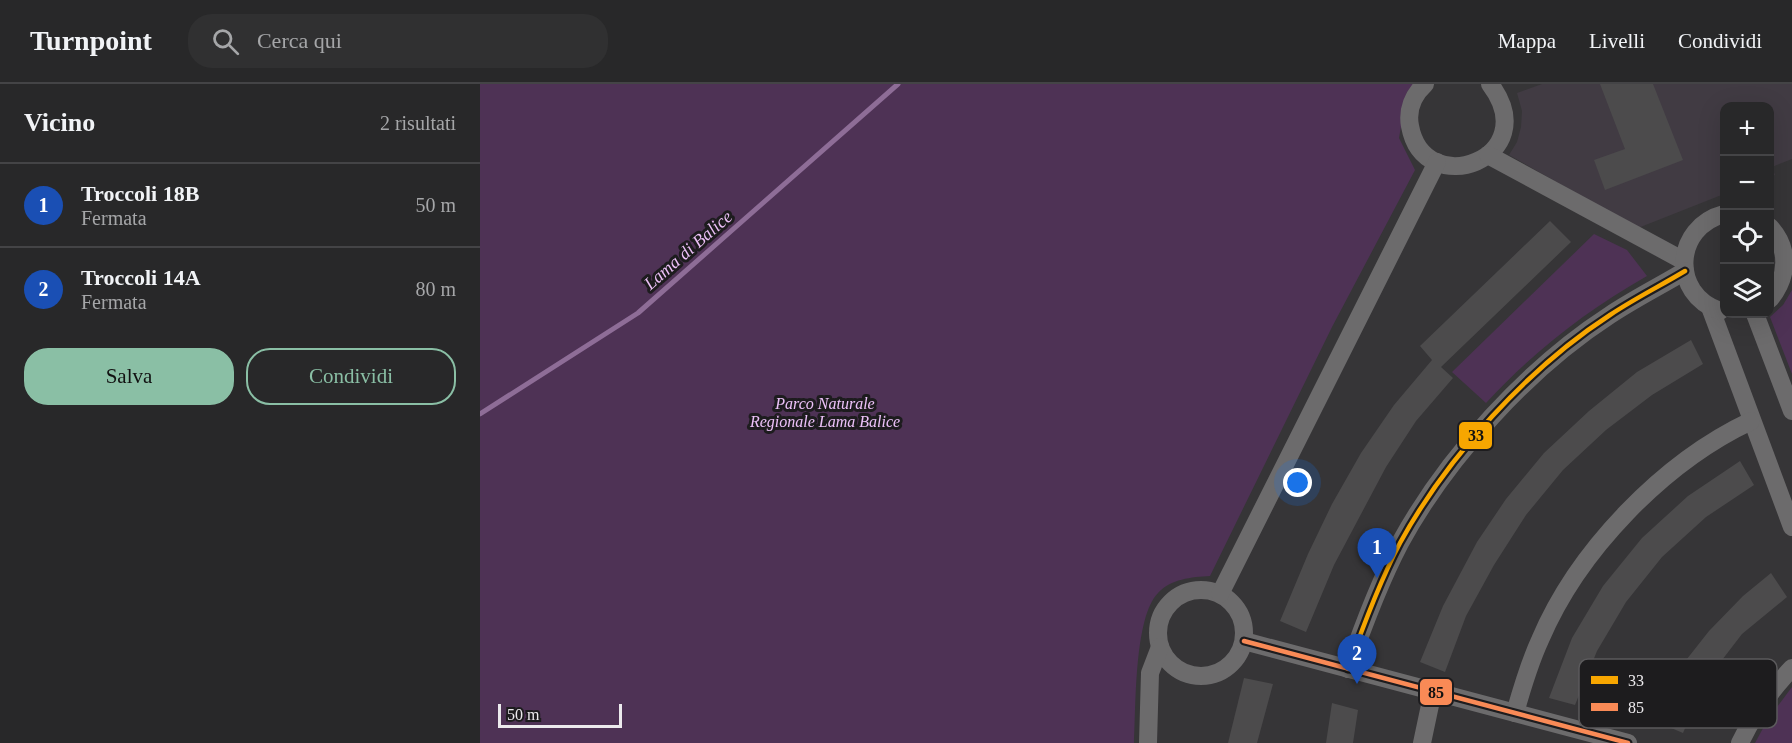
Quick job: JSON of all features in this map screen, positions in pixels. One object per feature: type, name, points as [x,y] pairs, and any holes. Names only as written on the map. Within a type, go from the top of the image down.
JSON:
[{"type":"street","points":[[1425,84],[1411,104],[1409,120],[1412,136],[1420,149],[1437,162],[1461,167],[1475,163],[1488,155],[1498,143],[1504,128],[1505,112],[1500,97],[1490,84]]},
{"type":"street","points":[[1488,155],[1685,266]]},
{"type":"street","points":[[1220,594],[1437,162]]},
{"type":"street","points":[[1720,216],[1708,220],[1694,234],[1689,242],[1685,266],[1691,288],[1702,302],[1717,309],[1751,421],[1792,527]]},
{"type":"street","points":[[1774,231],[1787,244],[1784,255],[1784,274],[1774,293]]},
{"type":"street","points":[[1348,669],[1376,594],[1400,543],[1429,496],[1462,453],[1532,377],[1565,348],[1610,315],[1685,266]]},
{"type":"street","points":[[1757,318],[1792,411]]},
{"type":"street","points":[[1515,713],[1525,676],[1540,638],[1566,590],[1588,558],[1635,503],[1689,457],[1751,421]]},
{"type":"street","points":[[1205,590],[1220,594],[1238,610],[1243,622],[1244,641],[1235,659],[1226,668],[1214,674],[1201,676],[1188,674],[1176,668],[1166,658],[1160,647],[1158,633],[1160,619],[1172,601],[1191,591],[1205,590]]},
{"type":"street","points":[[1244,641],[1628,743]]},
{"type":"street","points":[[1148,743],[1150,673],[1160,647]]},
{"type":"street","points":[[1777,684],[1792,668]]},
{"type":"street","points":[[1422,743],[1433,691]]},
{"type":"street","points":[[1740,743],[1748,728]]},
{"type":"shaded area","points":[[1542,84],[1792,84],[1792,159],[1774,166],[1774,102],[1720,102],[1720,196],[1638,228],[1509,155],[1517,142],[1521,127],[1522,111],[1517,93]]},
{"type":"green space","name":"Parco Naturale Regionale Lama Balice","points":[[480,84],[1416,84],[1407,92],[1399,138],[1415,170],[1332,327],[1210,576],[1175,582],[1163,588],[1150,605],[1140,642],[1134,743],[480,743]]},
{"type":"green space","points":[[1594,234],[1627,250],[1647,276],[1603,303],[1562,333],[1523,366],[1486,403],[1452,372]]},
{"type":"green space","points":[[1792,290],[1792,374],[1770,318],[1774,318],[1774,313],[1783,305]]},
{"type":"green space","points":[[1792,687],[1792,743],[1755,743],[1763,728],[1777,728],[1777,707]]},
{"type":"building","points":[[1600,84],[1653,84],[1683,160],[1605,190],[1594,160],[1625,149]]},
{"type":"building","points":[[1550,221],[1571,242],[1441,367],[1453,378],[1416,421],[1386,467],[1334,565],[1306,632],[1280,621],[1332,504],[1361,453],[1394,405],[1432,360],[1420,346]]},
{"type":"building","points":[[1691,340],[1703,364],[1652,395],[1606,430],[1563,470],[1526,515],[1494,565],[1466,616],[1445,672],[1420,662],[1443,606],[1477,542],[1506,499],[1544,453],[1589,411],[1637,372]]},
{"type":"building","points":[[1740,461],[1754,485],[1706,517],[1662,557],[1626,602],[1594,659],[1579,659],[1579,695],[1575,705],[1549,698],[1572,638],[1603,586],[1642,538],[1688,496]]},
{"type":"building","points":[[1771,573],[1787,597],[1742,634],[1723,659],[1687,659],[1709,631],[1743,596]]},
{"type":"building","points":[[1244,678],[1273,684],[1257,743],[1228,743]]},
{"type":"building","points":[[1332,703],[1358,710],[1353,743],[1326,743]]},
{"type":"building","points":[[1671,728],[1685,728],[1683,733]]},
{"type":"waterway","name":"Lama di Balice","points":[[480,414],[638,313],[898,84]]},
{"type":"transit line","name":"33","points":[[1348,669],[1372,605],[1400,543],[1419,511],[1465,447],[1520,388],[1579,336],[1619,309],[1685,271]]},
{"type":"transit line","name":"85","points":[[1244,641],[1628,743]]},
{"type":"place","name":"Troccoli 18B","points":[[1377,578]]},
{"type":"place","name":"Troccoli 14A","points":[[1357,684]]}]
